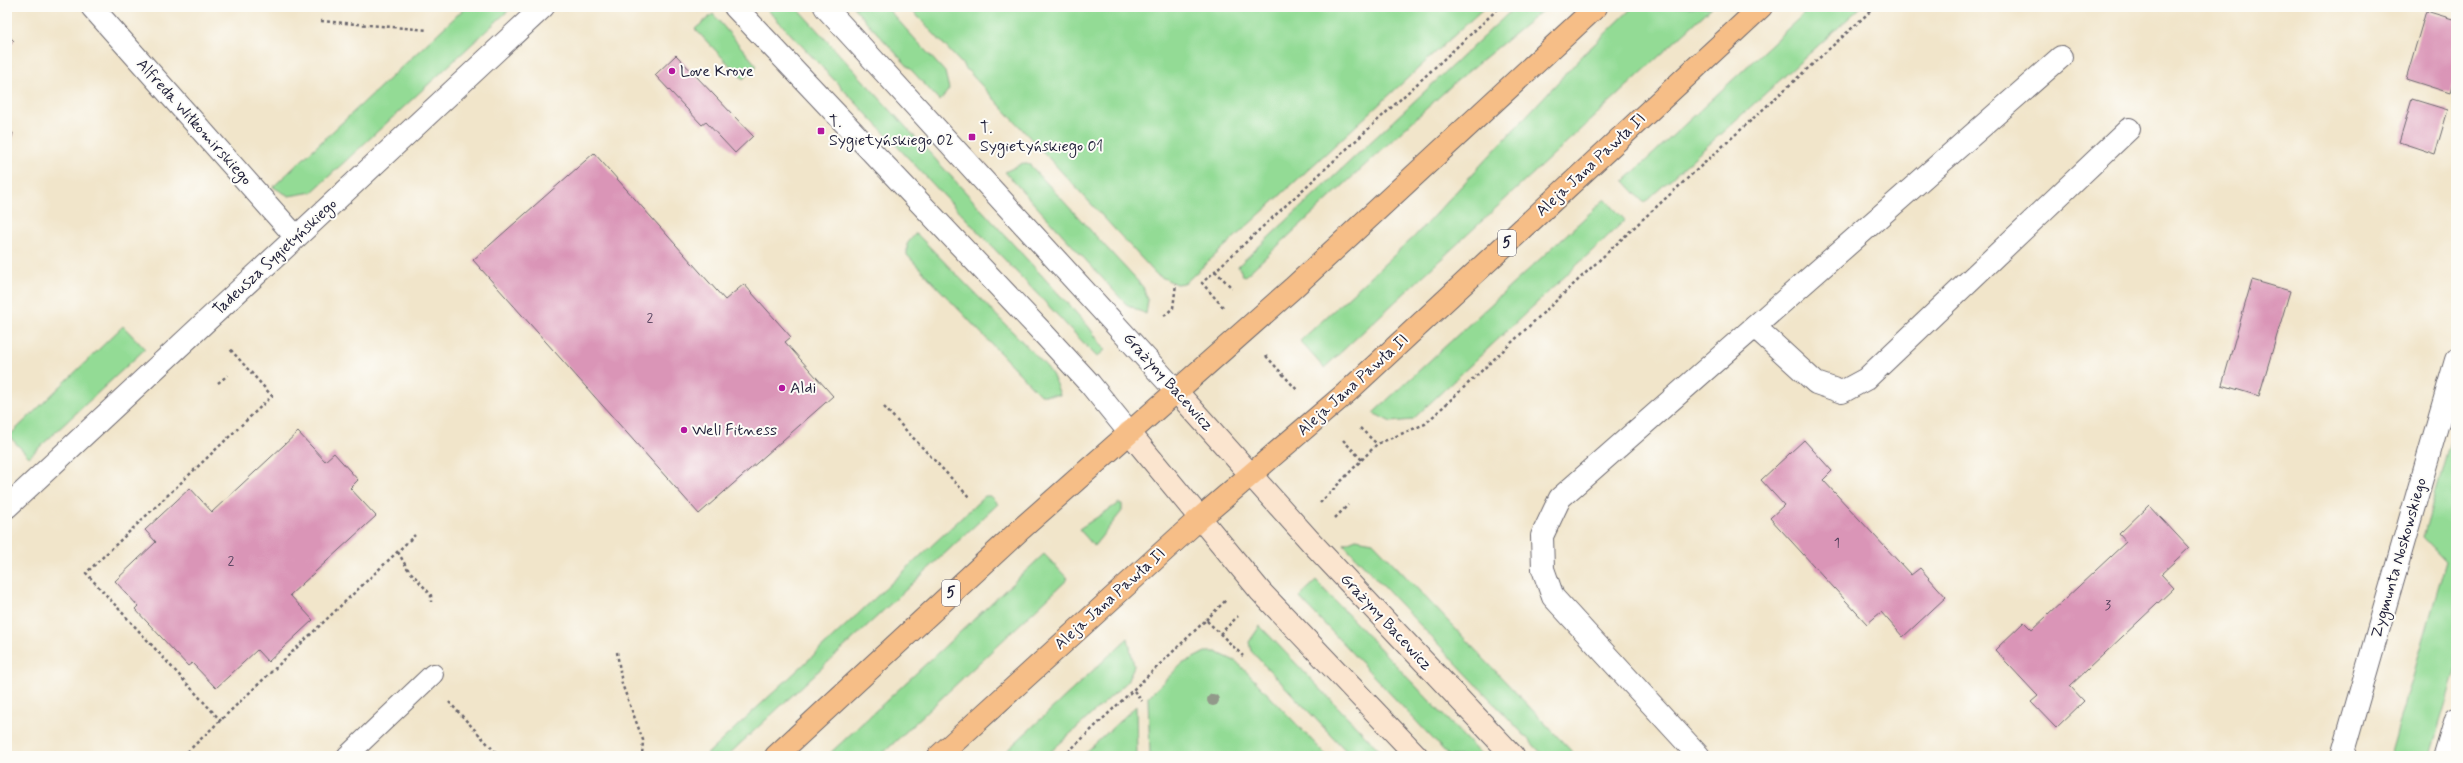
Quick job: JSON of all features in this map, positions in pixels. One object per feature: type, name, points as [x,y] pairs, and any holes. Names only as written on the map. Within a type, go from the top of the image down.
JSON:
[{"type":"main road","name":"5","points":[[776,756],[1021,529],[1293,288],[1596,7]]},
{"type":"main road","name":"Aleja Jana Pawła II","points":[[939,756],[1199,519],[1251,476],[1352,387],[1761,7]]},
{"type":"street","name":"Alfreda Wiłkomirskiego","points":[[92,7],[296,237]]},
{"type":"street","name":"Tadeusza Sygietyńskiego","points":[[7,507],[543,7]]},
{"type":"street","points":[[735,7],[1090,384],[1199,519],[1261,592],[1417,756]]},
{"type":"street","name":"Grażyny Bacewicz","points":[[825,7],[1360,595],[1513,756]]},
{"type":"street","points":[[1699,756],[1553,597],[1543,569],[1542,536],[1560,498],[2061,57]]},
{"type":"street","points":[[1755,327],[1816,383],[1842,392],[1866,379],[2129,129]]},
{"type":"street","name":"Zygmunta Noskowskiego","points":[[2342,756],[2456,360]]},
{"type":"street","points":[[2445,756],[2456,719]]},
{"type":"lane","points":[[347,756],[431,677]]},
{"type":"path","points":[[1218,301],[1202,283],[1500,7]]},
{"type":"path","points":[[1330,493],[1377,444],[1425,424],[1671,193],[1875,7]]},
{"type":"path","points":[[321,21],[428,30]]},
{"type":"path","points":[[1215,270],[1232,288]]},
{"type":"path","points":[[1164,316],[1173,308],[1176,284]]},
{"type":"path","points":[[221,721],[86,573],[272,396],[230,349]]},
{"type":"path","points":[[1277,368],[1294,386]]},
{"type":"path","points":[[218,383],[228,375]]},
{"type":"path","points":[[884,407],[970,498]]},
{"type":"path","points":[[1360,428],[1377,444]]},
{"type":"path","points":[[1346,442],[1362,460]]},
{"type":"path","points":[[1334,519],[1348,505]]},
{"type":"path","points":[[183,756],[415,536]]},
{"type":"path","points":[[398,552],[407,568],[431,595],[431,602]]},
{"type":"path","points":[[1064,756],[1134,691],[1225,602]]},
{"type":"path","points":[[1220,634],[1243,611]]},
{"type":"path","points":[[1206,620],[1243,656]]},
{"type":"path","points":[[617,652],[622,684],[643,740],[642,756]]},
{"type":"path","points":[[431,677],[499,756]]},
{"type":"path","points":[[1134,691],[1142,701]]},
{"type":"green space","points":[[466,7],[512,7],[312,192],[289,196],[273,187]]},
{"type":"green space","points":[[765,7],[796,7],[1089,327],[1105,350],[1097,357]]},
{"type":"green space","points":[[853,7],[886,7],[945,72],[949,89],[940,101]]},
{"type":"green space","points":[[909,7],[1485,7],[1185,283],[1176,284],[1157,275]]},
{"type":"green space","points":[[1515,7],[1547,7],[1453,84],[1244,277],[1238,266]]},
{"type":"green space","points":[[1633,7],[1712,7],[1324,368],[1300,341],[1413,238],[1583,55]]},
{"type":"green space","points":[[1811,7],[1861,7],[1644,203],[1624,181]]},
{"type":"green space","points":[[713,14],[757,66],[743,79],[695,29]]},
{"type":"green space","points":[[1023,163],[1030,165],[1143,287],[1148,300],[1146,314],[1126,304],[1005,172]]},
{"type":"green space","points":[[1605,199],[1625,220],[1412,420],[1391,422],[1373,413]]},
{"type":"green space","points":[[916,233],[1047,367],[1053,376],[1060,395],[1040,395],[907,255],[907,244]]},
{"type":"green space","points":[[123,326],[145,349],[29,457],[9,436]]},
{"type":"green space","points":[[2456,421],[2456,668],[2430,756],[2390,756],[2446,561],[2423,537]]},
{"type":"green space","points":[[985,496],[990,496],[998,504],[727,756],[705,756]]},
{"type":"green space","points":[[1119,503],[1122,504],[1122,511],[1094,546],[1079,529]]},
{"type":"green space","points":[[1356,539],[1373,542],[1576,756],[1544,756],[1344,544]]},
{"type":"green space","points":[[1044,554],[1068,579],[880,756],[827,756]]},
{"type":"green space","points":[[1316,581],[1482,756],[1449,756],[1299,597]]},
{"type":"green space","points":[[1260,626],[1385,756],[1351,756],[1251,651],[1249,642]]},
{"type":"green space","points":[[1128,638],[1134,666],[1127,682],[1046,756],[1001,756]]},
{"type":"green space","points":[[1205,652],[1216,652],[1237,662],[1327,756],[1150,756],[1148,697],[1182,664]]},
{"type":"green space","points":[[1136,706],[1137,756],[1082,756]]},
{"type":"building","points":[[2426,11],[2456,20],[2456,73],[2450,93],[2406,79]]},
{"type":"building","points":[[7,34],[14,41],[7,47]]},
{"type":"building","points":[[676,55],[753,136],[735,153],[706,122],[702,125],[655,75]]},
{"type":"building","points":[[2412,99],[2448,110],[2435,154],[2399,142]]},
{"type":"building","points":[[7,131],[13,133],[7,154]]},
{"type":"building","points":[[594,153],[725,300],[744,284],[791,337],[785,342],[833,396],[699,514],[473,260]]},
{"type":"building","points":[[2252,280],[2290,291],[2259,396],[2222,385]]},
{"type":"building","points":[[298,432],[325,461],[334,453],[358,480],[350,488],[376,516],[290,595],[313,620],[268,662],[257,650],[216,688],[192,663],[188,666],[135,609],[138,606],[115,581],[156,542],[145,530],[190,488],[212,512]]},
{"type":"building","points":[[1804,440],[1832,471],[1823,480],[1911,575],[1920,568],[1946,597],[1903,637],[1881,612],[1867,624],[1770,518],[1784,505],[1761,480]]},
{"type":"building","points":[[2149,505],[2189,548],[2161,574],[2174,588],[2070,686],[2084,701],[2056,728],[2031,702],[2038,696],[1995,650],[2024,622],[2032,630],[2126,542],[2119,534]]},
{"type":"place","name":"Love Krove","points":[[672,71]]},
{"type":"place","name":"T. Sygietyńskiego 02","points":[[821,131]]},
{"type":"place","name":"T. Sygietyńskiego 01","points":[[972,137]]},
{"type":"place","name":"Aldi","points":[[782,388]]},
{"type":"place","name":"Well Fitness","points":[[684,430]]}]
